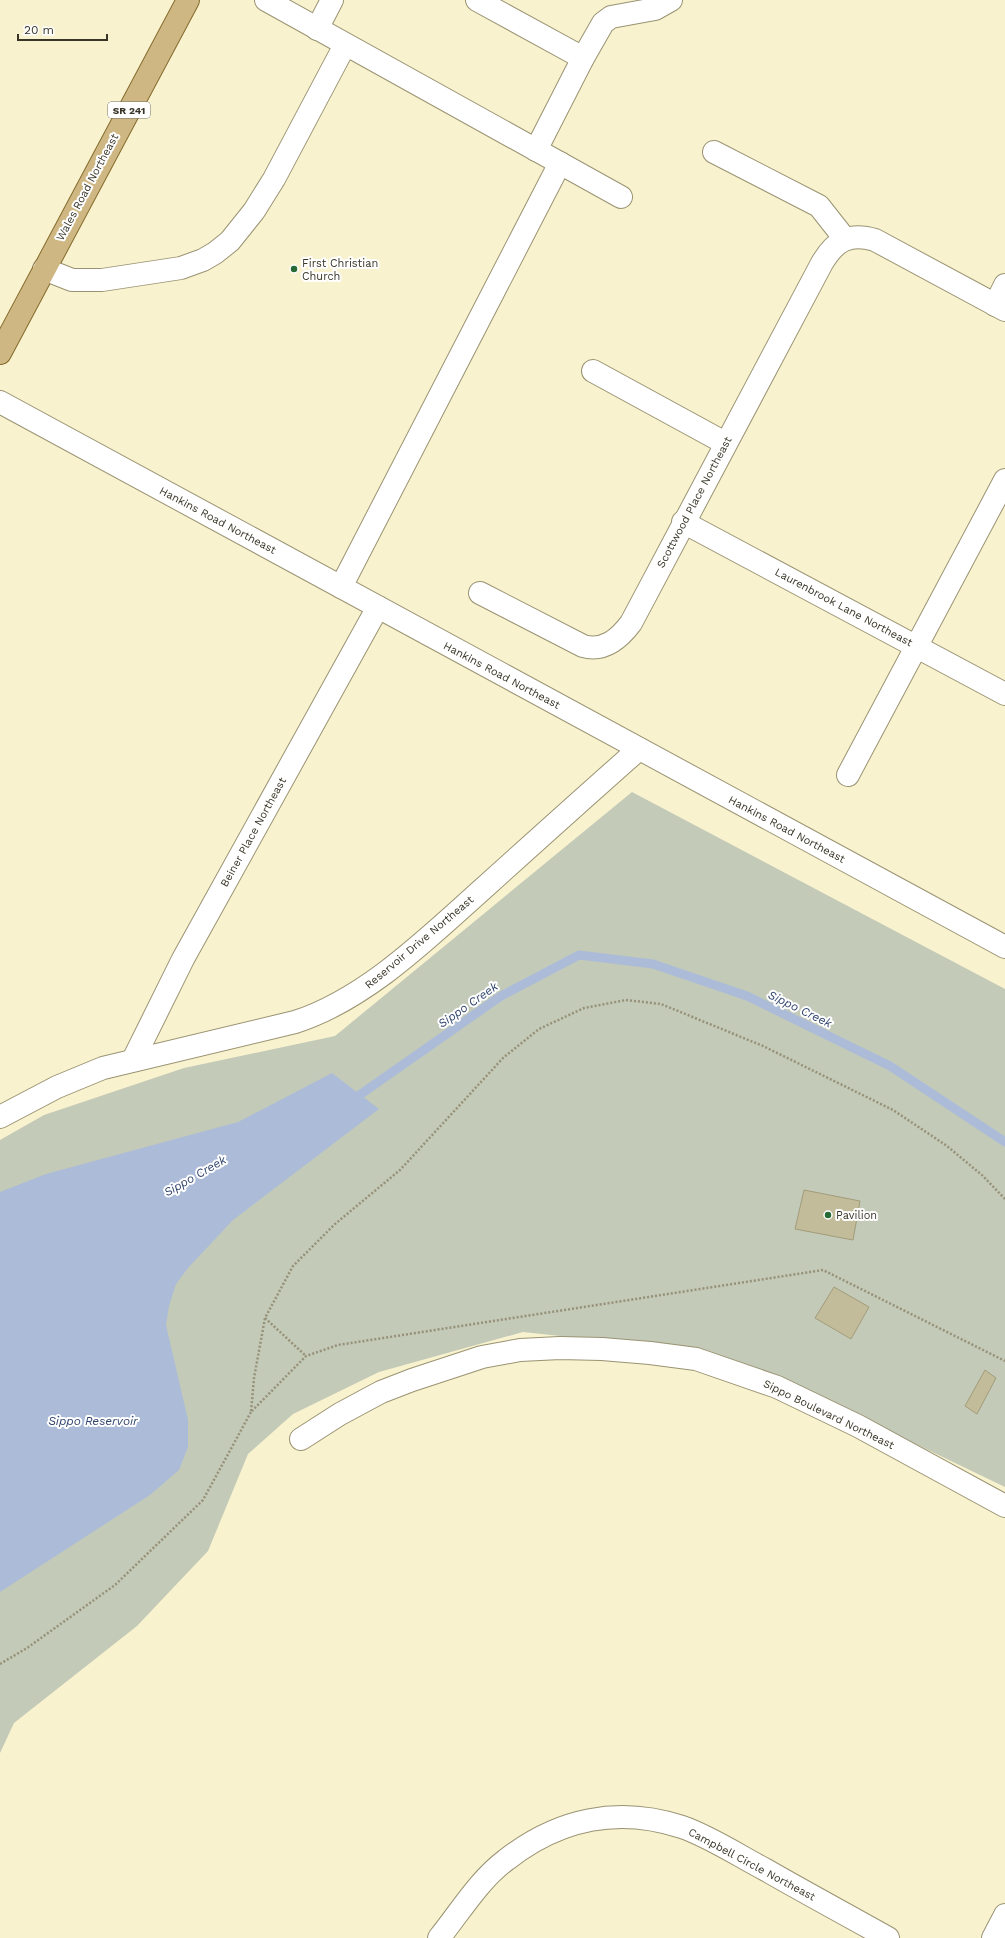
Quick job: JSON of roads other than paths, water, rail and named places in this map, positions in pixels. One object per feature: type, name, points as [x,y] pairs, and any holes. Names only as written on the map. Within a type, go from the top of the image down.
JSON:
[{"type":"main road","name":"Wales Road Northeast","points":[[0,353],[188,0]]},
{"type":"street","points":[[266,0],[621,197]]},
{"type":"street","points":[[317,29],[332,0]]},
{"type":"street","points":[[478,0],[582,58]]},
{"type":"street","points":[[536,150],[582,58],[597,32],[607,20],[655,8],[671,0]]},
{"type":"street","points":[[44,269],[72,280],[102,280],[181,268],[203,260],[215,253],[239,230],[274,179],[345,45]]},
{"type":"street","points":[[714,152],[818,206],[847,238],[866,238],[884,244],[1000,307],[1005,285]]},
{"type":"street","points":[[341,587],[560,163]]},
{"type":"street","name":"Scottwood Place Northeast","points":[[480,593],[574,642],[588,647],[606,645],[617,638],[631,622],[683,522],[827,255],[833,247],[847,238]]},
{"type":"street","points":[[593,371],[725,444]]},
{"type":"street","name":"Hankins Road Northeast","points":[[0,402],[1005,947]]},
{"type":"street","points":[[848,775],[1005,480]]},
{"type":"street","name":"Laurenbrook Lane Northeast","points":[[683,522],[1005,694]]},
{"type":"street","name":"Beiner Place Northeast","points":[[133,1060],[184,959],[378,607]]},
{"type":"street","name":"Reservoir Drive Northeast","points":[[0,1117],[57,1087],[103,1068],[295,1022],[335,1007],[370,985],[439,928],[639,749]]},
{"type":"street","name":"Sippo Boulevard Northeast","points":[[301,1439],[340,1414],[381,1392],[482,1357],[520,1350],[560,1348],[602,1349],[696,1359],[777,1387],[858,1426],[1005,1506]]},
{"type":"street","name":"Campbell Circle Northeast","points":[[439,1938],[485,1880],[505,1860],[539,1837],[572,1824],[611,1816],[658,1820],[683,1828],[718,1844],[888,1938]]},
{"type":"street","points":[[993,1938],[1005,1915]]},
{"type":"water","name":"Sippo Reservoir","points":[[332,1073],[379,1109],[233,1220],[188,1268],[176,1284],[169,1306],[166,1325],[188,1420],[188,1447],[179,1470],[150,1495],[0,1592],[0,1192],[46,1174],[238,1122]]},
{"type":"waterway","name":"Sippo Creek","points":[[351,1101],[501,996],[579,955],[653,964],[747,996],[890,1066],[1005,1142]]},
{"type":"place","name":"First Christian Church","points":[[294,269]]},
{"type":"place","name":"Pavilion","points":[[828,1215]]}]
